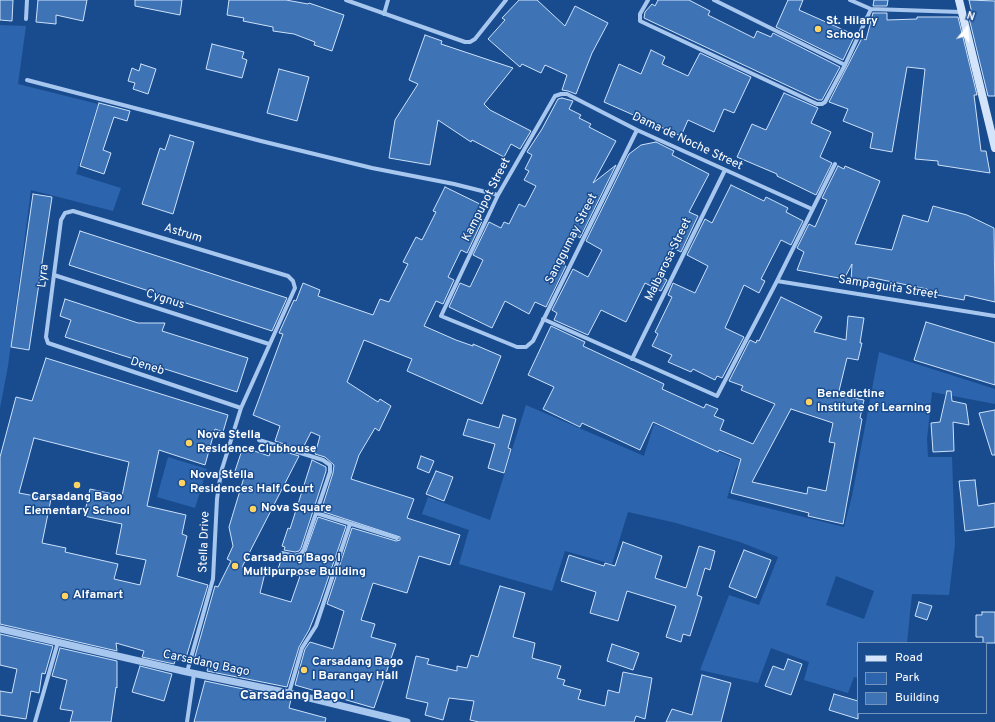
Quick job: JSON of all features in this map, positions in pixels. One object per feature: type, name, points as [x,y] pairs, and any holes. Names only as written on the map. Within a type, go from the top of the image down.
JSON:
[{"type":"main road","points":[[959,0],[995,148]]},
{"type":"street","points":[[26,19],[27,0]]},
{"type":"street","points":[[346,0],[464,42],[470,42],[476,39],[506,0]]},
{"type":"street","points":[[384,14],[388,0]]},
{"type":"street","points":[[648,0],[640,14],[640,20],[816,104],[826,102],[871,9]]},
{"type":"street","points":[[714,0],[845,64]]},
{"type":"street","points":[[850,0],[871,9],[962,12]]},
{"type":"street","points":[[27,80],[261,141],[372,168],[454,184],[498,195]]},
{"type":"street","name":"Dama de Noche Street","points":[[555,96],[567,94],[637,130],[812,209]]},
{"type":"street","name":"Kampupot Street","points":[[517,347],[441,316],[498,195],[555,96]]},
{"type":"street","name":"Sanggumay Street","points":[[517,347],[526,347],[533,341],[637,130]]},
{"type":"street","points":[[543,319],[632,360],[717,396],[777,281],[835,164]]},
{"type":"street","name":"Malbarosa Street","points":[[632,360],[725,170]]},
{"type":"street","name":"Astrum","points":[[65,213],[73,211],[288,276],[293,281]]},
{"type":"street","name":"Lyra","points":[[48,343],[46,337],[61,220],[65,213]]},
{"type":"street","name":"Cygnus","points":[[54,276],[269,344]]},
{"type":"street","name":"Stella Drive","points":[[187,722],[190,673],[213,579],[219,485],[240,408],[295,288],[293,281]]},
{"type":"street","name":"Sampaguita Street","points":[[777,281],[995,316]]},
{"type":"street","name":"Deneb","points":[[48,343],[240,408]]},
{"type":"street","points":[[259,440],[323,460],[330,465],[330,472],[304,549],[301,554],[295,556],[282,553]]},
{"type":"street","points":[[316,513],[397,538]]},
{"type":"street","points":[[289,693],[302,648],[316,626],[350,524]]},
{"type":"street","name":"Carsadang Bago","points":[[0,629],[190,673],[289,693],[407,722]]},
{"type":"street","points":[[35,722],[58,642]]},
{"type":"green space","points":[[0,25],[26,26],[18,84],[98,104],[76,174],[121,188],[113,211],[31,190],[8,366],[0,408]]},
{"type":"green space","points":[[879,352],[995,389],[995,404],[932,392],[927,439],[928,457],[952,457],[955,544],[949,595],[912,594],[907,642],[857,642],[857,678],[854,677],[848,693],[804,680],[809,662],[771,648],[758,683],[700,670],[729,595],[759,605],[778,557],[740,542],[676,523],[628,512],[612,564],[565,551],[552,591],[459,564],[469,530],[422,514],[428,497],[490,520],[526,405],[644,456],[654,424],[741,461],[736,469],[727,498],[844,527],[852,496]],"holes":[[[836,576],[874,591],[864,619],[826,605]]]},
{"type":"green space","name":"Nova Stella Residences Half Court","points":[[168,457],[207,469],[195,508],[157,497]]},
{"type":"building","points":[[0,0],[13,0],[12,21],[0,20]]},
{"type":"building","points":[[38,0],[87,0],[83,21],[56,15],[56,24],[36,22]]},
{"type":"building","points":[[135,0],[182,0],[180,15],[135,6]]},
{"type":"building","points":[[229,0],[286,0],[309,3],[344,15],[332,51],[314,45],[315,42],[294,34],[273,31],[273,27],[243,21],[244,18],[227,15]]},
{"type":"building","points":[[519,0],[537,0],[565,26],[575,6],[608,23],[592,53],[576,94],[562,90],[567,75],[545,65],[541,73],[522,64],[520,67],[488,39],[505,20],[502,18]]},
{"type":"building","points":[[658,0],[689,0],[710,11],[708,15],[754,38],[757,31],[771,37],[773,33],[840,67],[822,100],[818,100],[644,18],[645,12],[652,4],[655,6]]},
{"type":"building","name":"St. Hilary School","points":[[788,0],[803,0],[799,10],[855,35],[843,60],[776,27]]},
{"type":"building","points":[[874,0],[888,0],[887,6],[873,6]]},
{"type":"building","points":[[969,0],[995,1],[995,96],[988,96],[969,18],[973,18]]},
{"type":"building","points":[[873,13],[887,13],[887,20],[917,19],[917,17],[958,17],[977,95],[974,95],[981,151],[986,151],[990,173],[938,165],[938,161],[915,159],[925,69],[907,67],[892,152],[870,148],[873,133],[843,121],[848,109],[829,102],[862,38],[866,40]]},
{"type":"building","points":[[425,35],[442,41],[441,44],[513,68],[484,104],[490,110],[531,131],[520,149],[511,144],[504,157],[472,140],[471,142],[438,120],[430,165],[389,158],[395,120],[418,84],[409,80]]},
{"type":"building","points":[[212,44],[244,52],[242,58],[247,60],[242,78],[206,69]]},
{"type":"building","points":[[651,50],[665,57],[662,64],[688,76],[700,53],[751,77],[734,113],[724,109],[714,132],[688,120],[681,136],[604,102],[619,64],[641,74]]},
{"type":"building","points":[[141,64],[156,69],[148,94],[133,89],[135,83],[128,81],[132,68],[139,71]]},
{"type":"building","points":[[279,69],[309,77],[297,121],[267,113]]},
{"type":"building","points":[[784,93],[818,108],[811,123],[831,132],[820,157],[832,163],[816,195],[777,176],[777,174],[737,157],[752,124],[766,130]]},
{"type":"building","points":[[562,98],[573,101],[569,109],[581,115],[579,118],[591,124],[589,127],[616,141],[593,183],[616,165],[580,238],[576,235],[561,263],[566,266],[546,307],[535,302],[529,314],[505,301],[492,328],[449,307],[460,283],[470,287],[483,260],[473,255],[489,222],[501,228],[504,222],[509,224],[519,204],[525,207],[536,186],[524,180],[529,171],[525,169],[532,155],[527,152],[542,129],[558,99]]},
{"type":"building","points":[[99,103],[130,111],[127,121],[114,117],[103,150],[111,153],[104,174],[80,166]]},
{"type":"building","points":[[170,135],[194,142],[173,214],[142,204],[160,148],[165,150]]},
{"type":"building","points":[[656,142],[674,151],[672,155],[709,174],[689,212],[698,216],[681,252],[673,248],[657,275],[667,280],[661,291],[645,283],[626,322],[601,310],[588,335],[554,320],[557,313],[552,310],[573,269],[588,277],[602,250],[586,241],[629,154],[641,145]]},
{"type":"building","points":[[838,166],[844,169],[845,166],[880,181],[855,244],[892,250],[903,215],[928,222],[933,206],[967,215],[994,228],[995,302],[965,295],[964,300],[927,293],[927,289],[868,277],[867,284],[851,281],[852,264],[844,279],[797,270],[804,252],[797,248],[809,224],[815,227],[827,200],[822,198]]},
{"type":"building","points":[[731,185],[764,201],[766,197],[788,208],[786,212],[803,221],[791,245],[781,240],[761,279],[765,281],[759,293],[744,285],[725,328],[744,337],[722,378],[717,376],[715,380],[693,369],[691,372],[668,362],[672,355],[652,346],[658,334],[655,332],[672,297],[668,295],[673,283],[695,293],[708,266],[687,255],[705,219],[712,223]]},
{"type":"building","points":[[445,187],[484,206],[478,217],[483,219],[467,253],[461,250],[448,277],[454,280],[443,304],[436,301],[424,326],[456,340],[473,346],[473,344],[501,356],[482,404],[407,371],[412,359],[364,340],[347,382],[378,402],[380,399],[391,406],[379,431],[375,428],[359,455],[351,479],[414,499],[407,518],[460,535],[450,565],[419,556],[407,593],[373,583],[361,620],[375,624],[371,637],[396,644],[374,708],[295,685],[305,649],[310,642],[333,649],[344,611],[327,604],[352,528],[396,541],[400,540],[400,537],[321,511],[333,473],[334,465],[325,457],[315,454],[320,436],[311,432],[302,450],[275,441],[280,426],[253,415],[283,334],[279,333],[294,300],[296,301],[303,283],[320,290],[318,296],[373,315],[380,299],[389,302],[408,264],[403,262],[416,237],[422,240],[436,212],[433,211]]},
{"type":"building","points":[[33,194],[52,197],[29,350],[11,347]]},
{"type":"building","points":[[80,231],[287,298],[272,331],[69,265]]},
{"type":"building","points":[[781,297],[822,317],[814,332],[846,340],[848,316],[864,318],[860,343],[862,343],[858,360],[847,358],[838,395],[864,400],[860,418],[862,419],[843,524],[808,516],[809,513],[731,493],[741,459],[719,450],[718,452],[653,422],[640,450],[582,423],[580,427],[543,409],[554,387],[528,375],[551,326],[585,342],[583,346],[664,384],[662,389],[704,408],[706,404],[718,409],[714,416],[724,420],[720,430],[753,444],[775,404],[741,390],[743,386],[729,381],[750,340],[756,343],[757,340],[759,341]],"holes":[[[791,409],[833,423],[829,442],[835,443],[826,491],[808,487],[807,494],[752,482]]]},
{"type":"building","points":[[65,299],[138,323],[165,323],[162,331],[248,358],[237,392],[65,337],[71,320],[60,316]]},
{"type":"building","points":[[926,322],[995,343],[995,385],[914,360]]},
{"type":"building","points":[[46,358],[228,415],[223,432],[215,429],[205,465],[159,450],[147,506],[186,515],[182,534],[187,536],[177,576],[208,585],[185,661],[176,659],[174,664],[142,657],[144,651],[116,643],[117,651],[0,624],[0,457],[16,397],[32,401]],"holes":[[[34,438],[129,462],[122,496],[90,489],[84,516],[122,524],[116,554],[146,560],[140,585],[114,579],[118,564],[65,552],[66,548],[42,543],[51,499],[19,493]]]},
{"type":"building","points":[[947,391],[951,391],[952,401],[966,404],[969,425],[953,422],[954,451],[933,452],[931,423],[940,422]]},
{"type":"building","points":[[995,410],[995,455],[992,455],[979,413]]},
{"type":"building","points":[[503,415],[516,419],[508,448],[511,449],[504,473],[488,468],[495,444],[463,435],[468,419],[499,428]]},
{"type":"building","points":[[243,447],[269,456],[272,448],[299,456],[242,567],[265,573],[260,593],[291,602],[300,576],[278,569],[282,557],[295,559],[304,556],[318,517],[346,526],[320,602],[309,630],[299,647],[287,687],[207,671],[209,664],[194,660],[215,586],[218,587],[231,561],[227,559],[233,546],[229,527],[245,474],[235,471]]},
{"type":"building","points":[[421,456],[434,461],[429,473],[417,468]]},
{"type":"building","points":[[312,460],[326,467],[326,471],[301,548],[299,551],[295,552],[284,550],[285,547],[282,546],[288,528],[290,529]]},
{"type":"building","points":[[436,471],[453,477],[444,501],[426,494]]},
{"type":"building","points":[[975,480],[978,506],[995,503],[995,527],[965,531],[959,481]]},
{"type":"building","points":[[623,542],[662,556],[655,578],[686,588],[699,546],[715,551],[710,570],[705,568],[697,595],[702,597],[690,636],[683,634],[681,642],[666,637],[676,606],[627,591],[618,621],[590,613],[596,592],[561,581],[569,555],[604,566],[605,563],[615,566]]},
{"type":"building","points":[[744,550],[771,560],[756,598],[729,587]]},
{"type":"building","points":[[500,586],[525,593],[513,637],[535,643],[532,658],[561,666],[557,678],[565,680],[563,685],[581,690],[578,699],[605,706],[608,690],[619,693],[623,672],[652,678],[645,719],[636,716],[634,722],[479,722],[470,720],[474,701],[449,698],[443,720],[425,715],[428,703],[406,698],[416,656],[429,659],[427,664],[457,671],[457,666],[467,668],[471,655],[478,657]]},
{"type":"building","points":[[919,602],[932,606],[927,620],[915,616]]},
{"type":"building","points":[[982,612],[995,612],[995,643],[983,642],[983,637],[976,637],[976,615],[982,615]]},
{"type":"building","points":[[0,634],[53,646],[45,674],[42,673],[39,693],[31,691],[26,719],[0,715],[0,691],[12,693],[17,669],[0,665]]},
{"type":"building","points":[[612,644],[639,653],[633,670],[607,661]]},
{"type":"building","points":[[60,648],[117,661],[117,688],[116,687],[111,722],[70,722],[73,711],[60,709],[67,680],[52,676]]},
{"type":"building","points":[[788,659],[802,664],[791,695],[765,686],[773,666],[784,670]]},
{"type":"building","points":[[140,666],[172,674],[164,701],[132,692]]},
{"type":"building","points":[[702,675],[731,683],[721,722],[666,722],[672,709],[692,715]]},
{"type":"building","points":[[205,681],[291,699],[289,708],[326,718],[325,722],[194,722]]},
{"type":"building","points":[[834,694],[857,701],[858,719],[829,710]]},
{"type":"place","name":"St. Hilary School","points":[[818,29]]},
{"type":"place","name":"Benedictine Institute of Learning","points":[[809,402]]},
{"type":"place","name":"Nova Stella Residence Clubhouse","points":[[189,443]]},
{"type":"place","name":"Nova Stella Residences Half Court","points":[[182,483]]},
{"type":"place","name":"Carsadang Bago Elementary School","points":[[77,485]]},
{"type":"place","name":"Nova Square","points":[[253,509]]},
{"type":"place","name":"Carsadang Bago I Multipurpose Building","points":[[235,566]]},
{"type":"place","name":"Alfamart","points":[[65,596]]},
{"type":"place","name":"Carsadang Bago I Barangay Hall","points":[[304,670]]},
{"type":"district","name":"Carsadang Bago I","points":[[297,696]]}]
